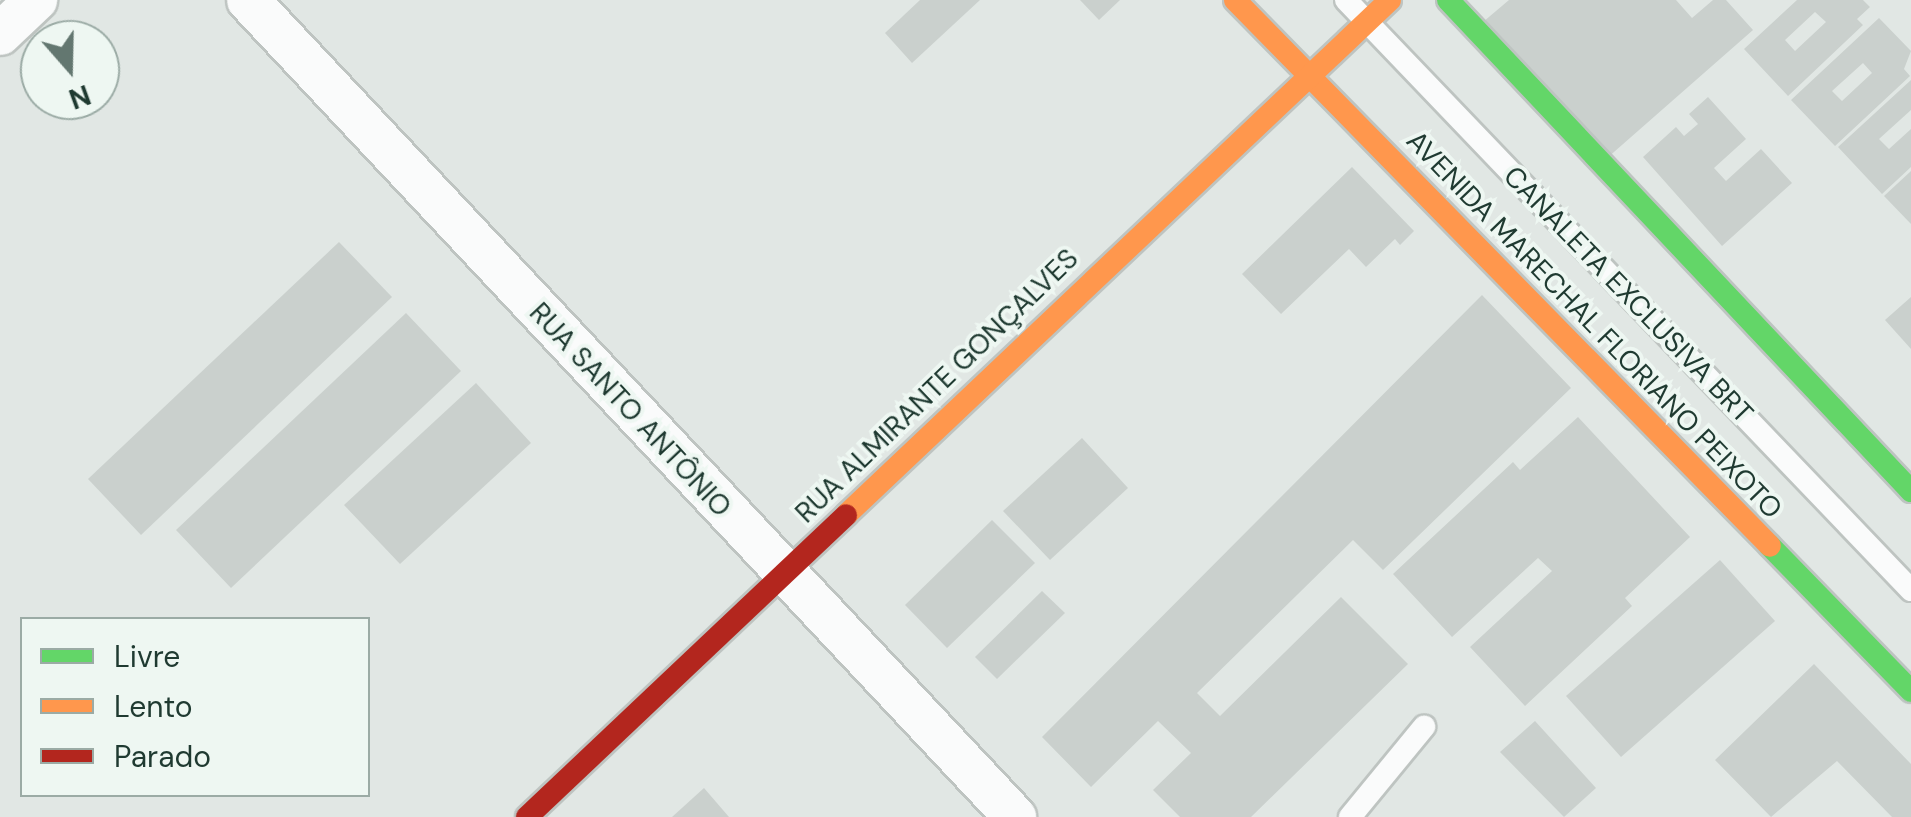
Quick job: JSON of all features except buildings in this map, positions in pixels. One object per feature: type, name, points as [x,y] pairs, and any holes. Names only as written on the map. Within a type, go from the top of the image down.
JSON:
[{"type":"street","points":[[0,34],[36,0]]},
{"type":"street","name":"RUA SANTO ANTÔNIO","points":[[248,0],[1015,817]]},
{"type":"street","name":"AVENIDA MARECHAL FLORIANO PEIXOTO","points":[[1235,0],[1911,691]]},
{"type":"street","name":"RUA ALMIRANTE GONÇALVES","points":[[527,817],[1390,0]]},
{"type":"street","points":[[1448,0],[1911,491]]},
{"type":"lane","name":"CANALETA EXCLUSIVA BRT","points":[[1346,0],[1911,590]]},
{"type":"lane","points":[[1350,817],[1424,726]]},
{"type":"traffic: fast","points":[[1448,0],[1911,491]]},
{"type":"traffic: fast","points":[[1770,546],[1911,691]]},
{"type":"traffic: slow","points":[[1235,0],[1770,546]]},
{"type":"traffic: slow","points":[[846,515],[1390,0]]},
{"type":"traffic: jam","points":[[527,817],[846,515]]}]
